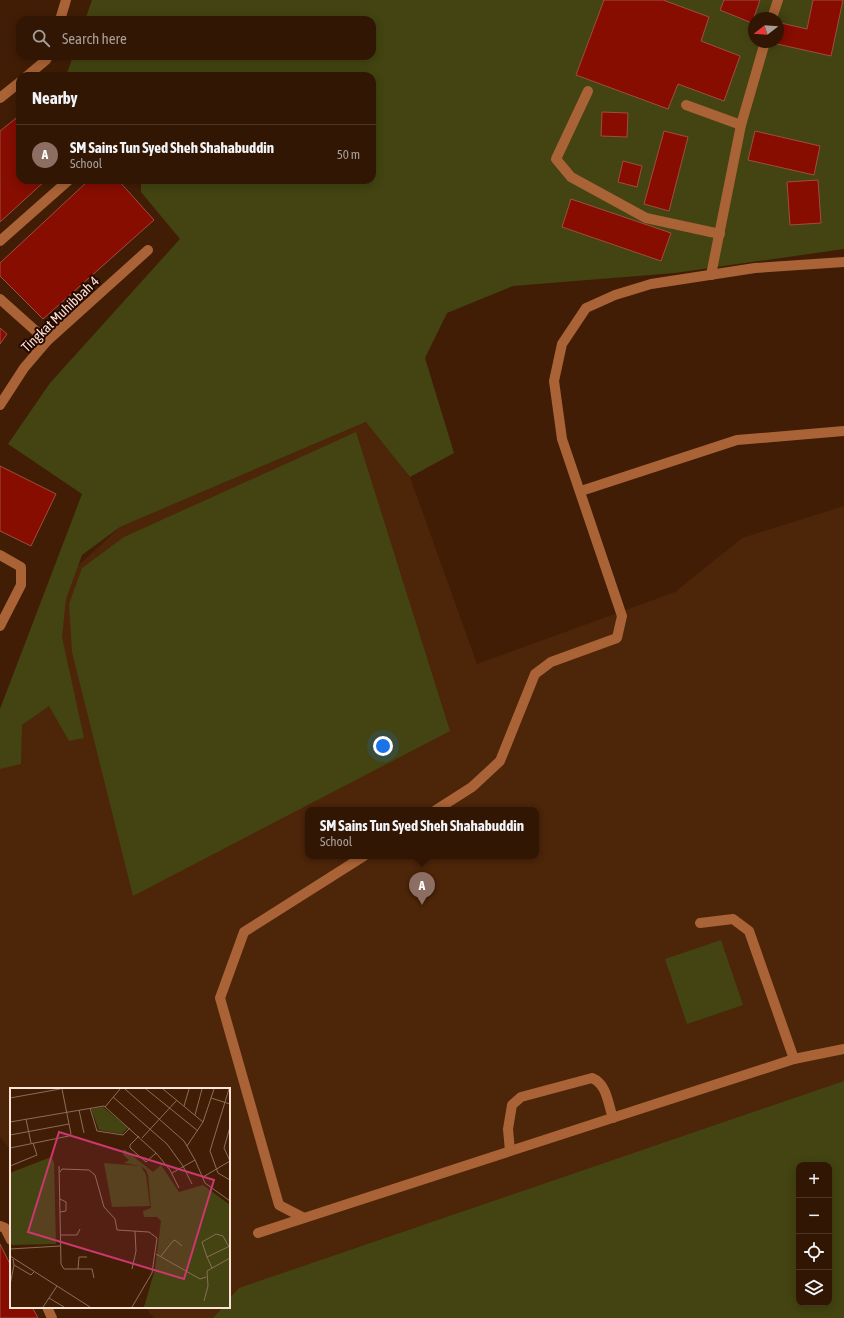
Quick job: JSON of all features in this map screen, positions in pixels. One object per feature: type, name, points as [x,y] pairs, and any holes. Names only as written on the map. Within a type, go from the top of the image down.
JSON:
[{"type":"street","points":[[61,16],[66,0]]},
{"type":"street","points":[[774,12],[778,0]]},
{"type":"street","points":[[711,275],[741,125],[763,48]]},
{"type":"street","points":[[32,72],[46,60]]},
{"type":"street","points":[[1,95],[16,85]]},
{"type":"street","points":[[588,91],[556,159],[571,177],[646,218],[720,234]]},
{"type":"street","points":[[686,105],[741,125]]},
{"type":"street","points":[[0,241],[64,184]]},
{"type":"street","name":"Tingkat Muhibbah 4","points":[[0,405],[24,368],[47,341],[148,250]]},
{"type":"street","points":[[441,807],[472,787],[500,761],[535,674],[551,662],[617,638],[622,616],[581,491],[562,439],[554,381],[562,344],[586,308],[615,295],[651,284],[755,268],[844,262]]},
{"type":"street","points":[[0,299],[47,341]]},
{"type":"street","points":[[581,491],[737,440],[844,431]]},
{"type":"street","points":[[0,555],[22,567],[20,586],[0,626]]},
{"type":"street","points":[[304,1218],[279,1205],[220,998],[244,932],[359,859]]},
{"type":"street","points":[[700,923],[733,919],[749,931],[794,1060]]},
{"type":"street","points":[[258,1233],[794,1060],[844,1049]]},
{"type":"street","points":[[510,1152],[508,1129],[512,1105],[521,1097],[592,1078],[598,1081],[603,1087],[613,1118]]},
{"type":"street","points":[[0,1226],[5,1228],[10,1238]]},
{"type":"street","points":[[47,1308],[52,1318]]},
{"type":"shaded area","points":[[92,0],[844,0],[844,249],[675,273],[513,286],[447,313],[425,358],[454,453],[410,477],[366,422],[120,527],[82,555],[66,599],[62,637],[84,738],[69,741],[49,706],[22,725],[21,764],[0,769],[0,709],[82,494],[8,444],[50,383],[180,239],[141,192],[141,184],[376,184],[376,72],[67,72],[72,60],[376,60],[376,16],[86,16]]},
{"type":"shaded area","points":[[367,422],[410,477],[477,664],[675,592],[742,538],[844,506],[844,1318],[154,1318],[146,1308],[230,1308],[230,1088],[10,1088],[10,1149],[0,1137],[0,722],[69,574],[120,527]]},
{"type":"shaded area","points":[[356,432],[450,731],[133,896],[72,652],[69,604],[82,568],[124,537]]},
{"type":"shaded area","points":[[721,940],[743,1005],[687,1024],[665,959]]},
{"type":"shaded area","points":[[844,1081],[844,1318],[213,1318],[222,1308],[230,1308],[230,1298],[239,1288]]},
{"type":"building","points":[[604,0],[663,0],[709,17],[701,41],[740,56],[724,101],[678,84],[668,109],[576,75]]},
{"type":"building","points":[[724,0],[760,0],[756,12],[748,12],[748,21],[720,10]]},
{"type":"building","points":[[813,0],[843,0],[831,56],[784,46],[784,24],[807,29]]},
{"type":"building","points":[[602,112],[628,113],[627,137],[601,136]]},
{"type":"building","points":[[16,118],[16,184],[42,184],[0,222],[0,131]]},
{"type":"building","points":[[664,131],[688,137],[669,211],[644,204]]},
{"type":"building","points":[[755,131],[820,146],[814,175],[748,160]]},
{"type":"building","points":[[623,161],[642,166],[637,187],[618,182]]},
{"type":"building","points":[[818,180],[821,223],[790,225],[787,182]]},
{"type":"building","points":[[85,184],[122,184],[154,220],[43,319],[0,276],[0,263]]},
{"type":"building","points":[[571,199],[671,233],[661,261],[562,227]]},
{"type":"building","points":[[0,328],[7,334],[0,344]]},
{"type":"building","points":[[0,466],[56,494],[31,546],[0,531]]},
{"type":"building","points":[[0,1244],[10,1264],[10,1308],[33,1308],[38,1318],[0,1318]]},
{"type":"place","name":"SM Sains Tun Syed Sheh Shahabuddin","points":[[422,905]]}]
